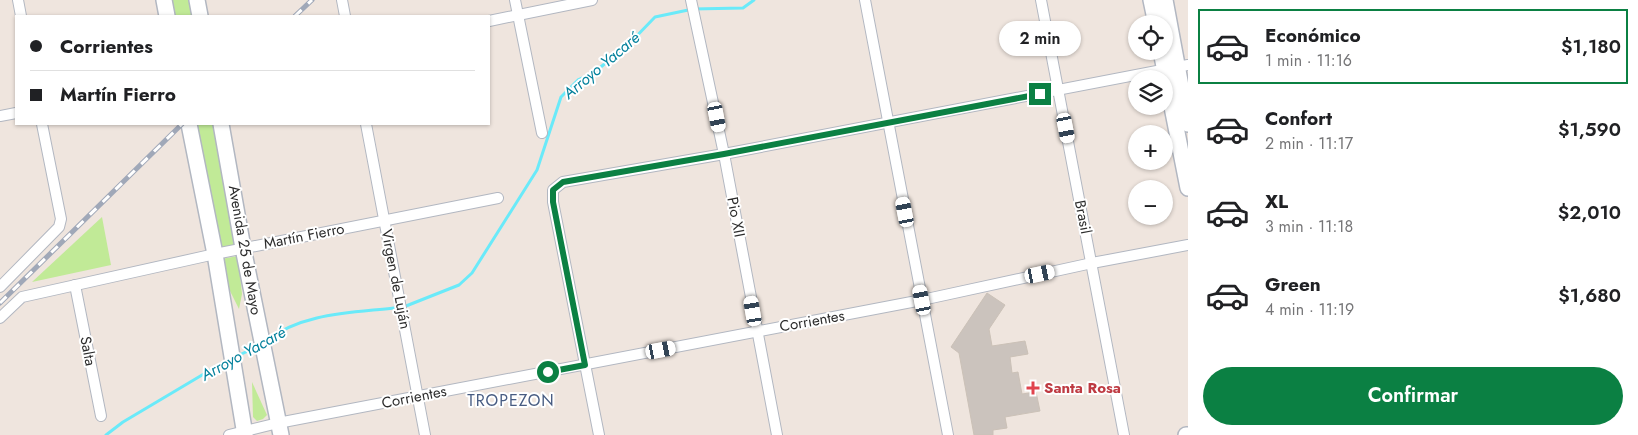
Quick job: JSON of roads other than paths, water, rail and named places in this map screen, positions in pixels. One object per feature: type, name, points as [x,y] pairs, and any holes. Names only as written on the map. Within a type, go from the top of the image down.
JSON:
[{"type":"main road","points":[[164,0],[167,15]]},
{"type":"main road","points":[[197,0],[200,15]]},
{"type":"main road","points":[[1151,0],[1154,15]]},
{"type":"main road","points":[[1165,0],[1188,124]]},
{"type":"main road","points":[[1177,67],[1188,188]]},
{"type":"main road","name":"Avenida 25 de Mayo","points":[[189,125],[215,254],[245,433]]},
{"type":"main road","name":"Avenida 25 de Mayo","points":[[221,125],[243,248],[279,429]]},
{"type":"street","points":[[18,0],[21,15]]},
{"type":"street","points":[[342,0],[346,15]]},
{"type":"street","points":[[514,0],[542,133]]},
{"type":"street","points":[[490,21],[592,0]]},
{"type":"street","name":"Pio XII","points":[[691,0],[724,154],[777,435]]},
{"type":"street","points":[[865,0],[948,435]]},
{"type":"street","name":"Brasil","points":[[1041,0],[1124,435]]},
{"type":"street","points":[[599,435],[553,202],[553,190],[563,182],[724,154],[1177,67]]},
{"type":"street","points":[[0,116],[15,113]]},
{"type":"street","points":[[0,287],[59,228],[61,219],[42,125]]},
{"type":"street","name":"Virgen de Luján","points":[[366,125],[425,435]]},
{"type":"street","name":"Martín Fierro","points":[[0,318],[22,297],[243,248],[498,198]]},
{"type":"street","name":"Corrientes","points":[[229,435],[279,429],[418,397],[922,300],[1092,263],[1188,245]]},
{"type":"street","name":"Salta","points":[[75,285],[101,416]]},
{"type":"waterway","name":"Arroyo Yacaré","points":[[406,306],[459,285],[472,273],[537,170],[561,97],[578,80],[592,74],[627,46],[655,17],[693,9],[743,8],[754,0]]},
{"type":"waterway","name":"Arroyo Yacaré","points":[[266,341],[280,332],[311,320],[344,313],[394,308]]},
{"type":"waterway","name":"Arroyo Yacaré","points":[[237,356],[259,346]]},
{"type":"waterway","name":"Arroyo Yacaré","points":[[106,435],[123,422],[229,359]]},
{"type":"railway","points":[[296,15],[312,0]]},
{"type":"railway","points":[[0,303],[181,125]]},
{"type":"place","name":"Santa Rosa","points":[[1033,388]]},
{"type":"district","name":"TROPEZON","points":[[511,400]]}]
